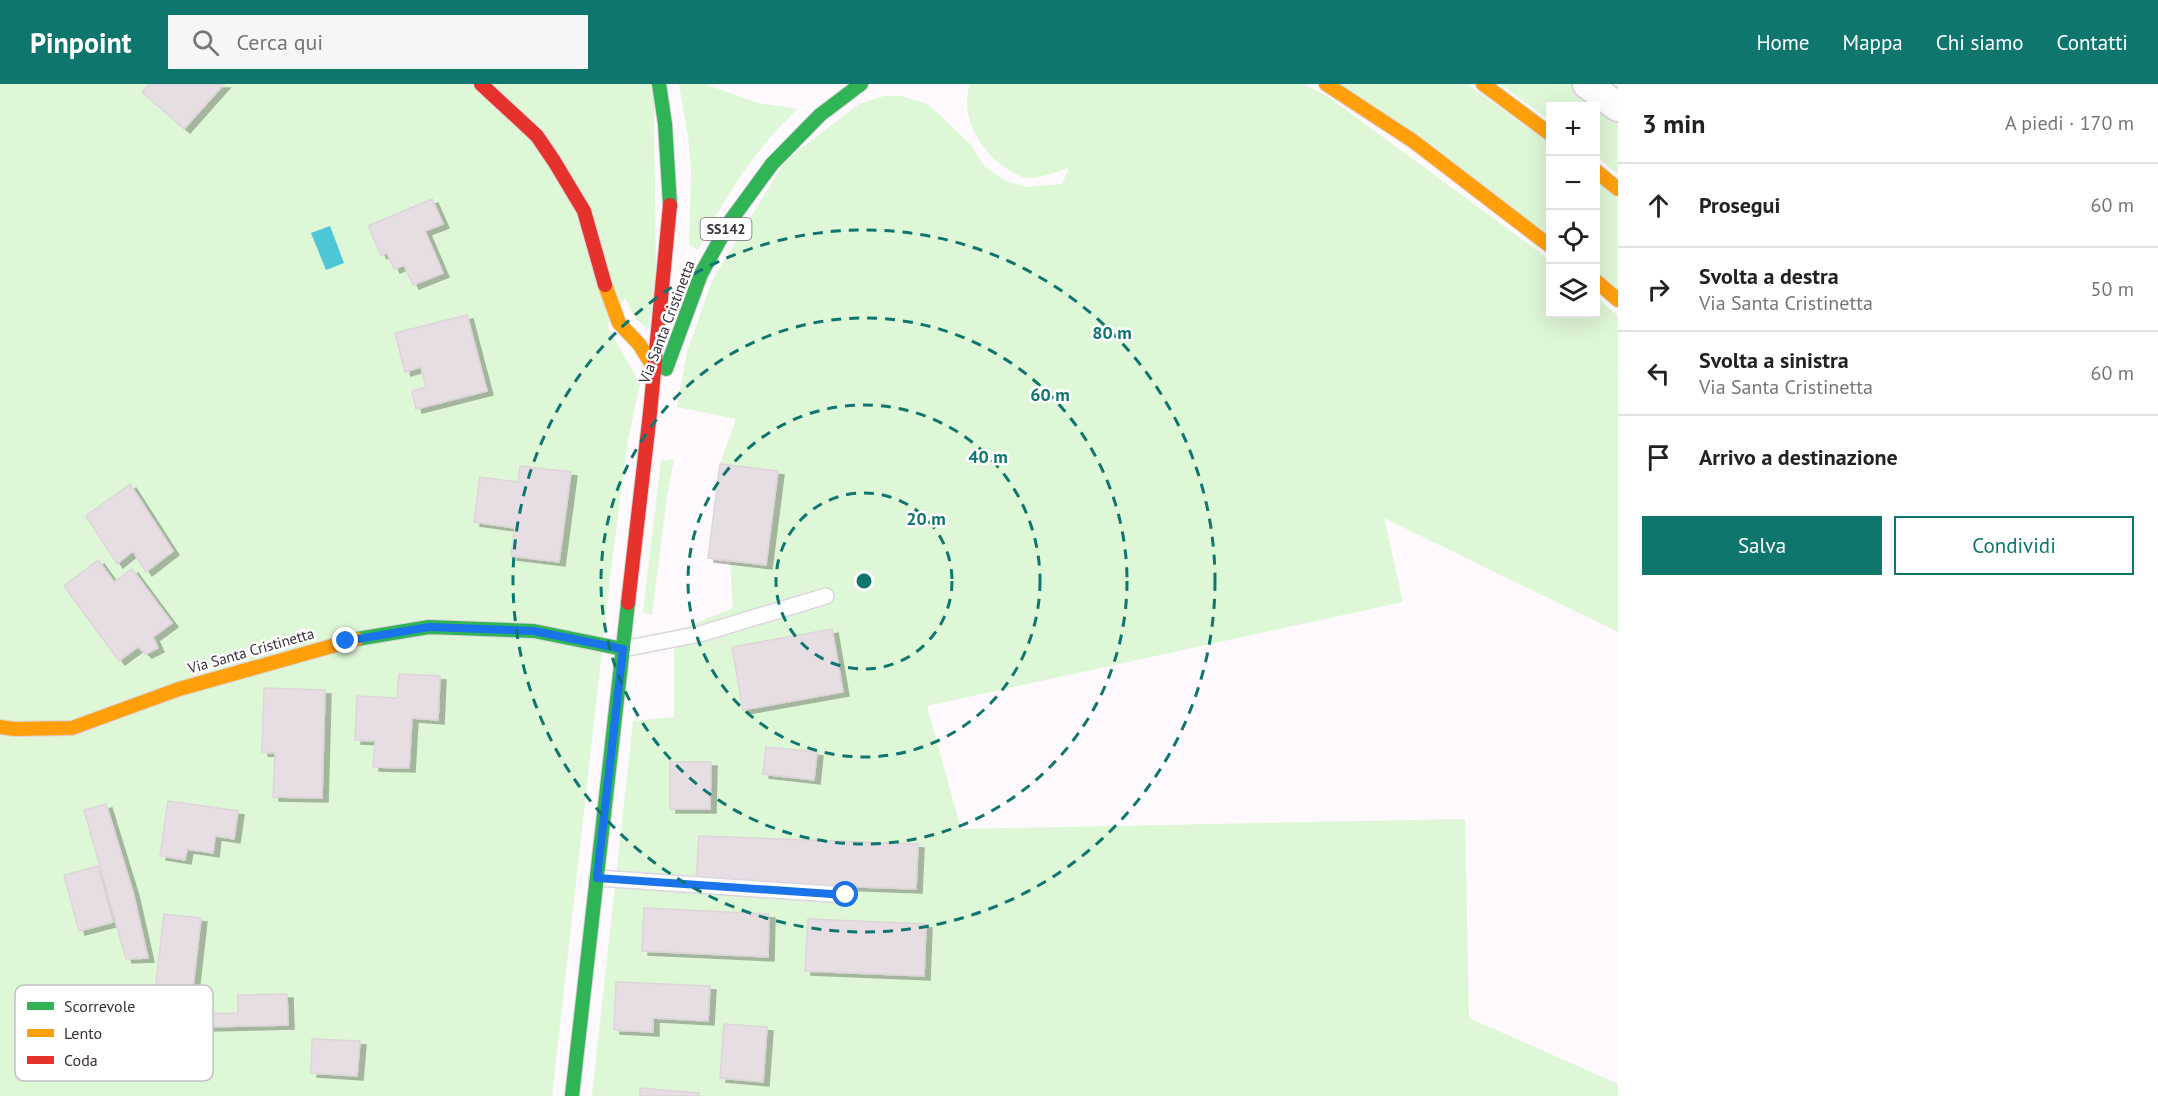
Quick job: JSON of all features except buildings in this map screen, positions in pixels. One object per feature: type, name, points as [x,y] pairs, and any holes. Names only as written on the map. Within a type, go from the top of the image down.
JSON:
[{"type":"main road","points":[[481,84],[537,136],[554,161],[584,211],[600,272],[619,323],[639,344],[654,368]]},
{"type":"main road","name":"Via Santa Cristinetta","points":[[572,1096],[650,413],[671,200],[665,124],[659,84]]},
{"type":"main road","name":"Via Santa Cristinetta","points":[[650,413],[701,274],[731,220],[772,164],[820,115],[861,84]]},
{"type":"main road","points":[[1326,84],[1366,107],[1437,158],[1546,242]]},
{"type":"main road","points":[[1483,84],[1546,130]]},
{"type":"main road","points":[[1600,174],[1618,189]]},
{"type":"main road","points":[[1600,284],[1618,300]]},
{"type":"main road","name":"Via Santa Cristinetta","points":[[0,727],[14,729],[72,728],[179,689],[335,644],[429,627],[534,631],[623,649]]},
{"type":"street","points":[[1587,84],[1618,107]]},
{"type":"lane","points":[[623,649],[700,634],[826,596]]},
{"type":"lane","points":[[597,878],[846,895]]},
{"type":"green space","points":[[0,84],[651,84],[654,104],[656,284],[648,329],[636,319],[625,298],[607,326],[640,384],[628,440],[612,562],[552,1096],[0,1096]]},
{"type":"green space","points":[[679,84],[704,84],[758,103],[798,109],[754,157],[698,250],[689,245],[691,171],[688,136]]},
{"type":"green space","points":[[970,84],[1303,84],[1327,96],[1546,257],[1546,318],[1600,318],[1600,300],[1618,316],[1618,373],[1605,363],[1618,374],[1618,632],[1384,518],[1403,602],[927,706],[961,829],[1465,819],[1469,1018],[1618,1084],[1618,1096],[592,1096],[633,721],[674,717],[674,632],[733,608],[730,561],[708,558],[720,464],[736,419],[677,407],[687,352],[712,281],[785,161],[859,104],[884,96],[901,96],[928,104],[971,145],[984,166],[1004,180],[1026,187],[1062,184],[1069,168],[1028,178],[1012,172],[999,163],[984,147],[972,128],[967,95]]},
{"type":"green space","points":[[1340,84],[1467,84],[1546,141],[1546,233]]},
{"type":"green space","points":[[1501,84],[1573,84],[1596,102],[1546,102],[1546,118]]},
{"type":"green space","points":[[1600,105],[1618,119],[1618,175],[1600,159]]},
{"type":"green space","points":[[1600,184],[1618,199],[1618,291],[1600,276]]},
{"type":"green space","points":[[674,459],[652,615],[643,612],[661,461]]},
{"type":"water","points":[[330,226],[344,263],[326,270],[311,233]]},
{"type":"traffic: fast","points":[[659,84],[665,124],[670,205]]},
{"type":"traffic: fast","points":[[666,369],[701,274],[731,220],[772,164],[820,115],[861,84]]},
{"type":"traffic: fast","points":[[572,1096],[628,603]]},
{"type":"traffic: fast","points":[[357,639],[429,627],[534,631],[623,649]]},
{"type":"traffic: slow","points":[[1326,84],[1413,141],[1546,243]]},
{"type":"traffic: slow","points":[[1483,84],[1546,131]]},
{"type":"traffic: slow","points":[[1600,174],[1618,189]]},
{"type":"traffic: slow","points":[[1600,284],[1618,300]]},
{"type":"traffic: slow","points":[[605,285],[619,323],[639,344],[654,368]]},
{"type":"traffic: slow","points":[[0,727],[14,729],[72,728],[179,689],[357,639]]},
{"type":"traffic: jam","points":[[481,84],[537,136],[554,161],[584,211],[605,285]]},
{"type":"traffic: jam","points":[[628,603],[650,413],[670,205]]},
{"type":"route","points":[[346,641],[429,627],[534,631],[623,649],[597,878],[846,895]]}]
